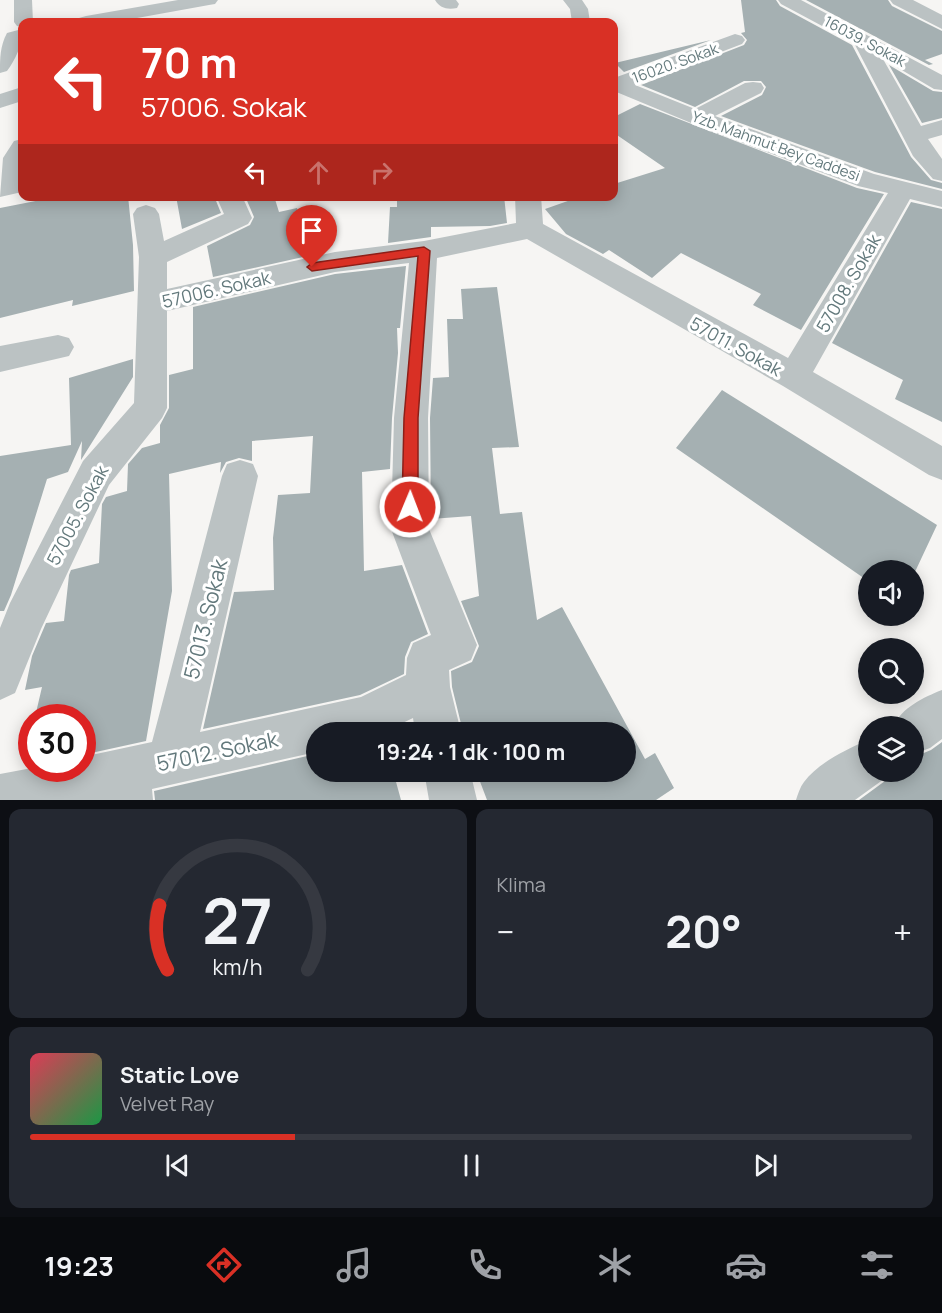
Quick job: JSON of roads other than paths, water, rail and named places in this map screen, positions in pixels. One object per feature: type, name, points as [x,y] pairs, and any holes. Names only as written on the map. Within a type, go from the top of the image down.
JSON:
[{"type":"street","points":[[19,18],[23,0]]},
{"type":"street","points":[[110,18],[209,0]]},
{"type":"street","points":[[572,0],[579,9],[580,18]]},
{"type":"street","name":"16039. Sokak","points":[[787,0],[942,84]]},
{"type":"street","points":[[904,3],[937,0]]},
{"type":"street","points":[[904,3],[942,23]]},
{"type":"street","points":[[0,67],[15,34]]},
{"type":"street","points":[[862,39],[924,156],[942,173]]},
{"type":"street","name":"16020. Sokak","points":[[618,83],[735,40]]},
{"type":"street","name":"Yzb. Mahmut Bey Caddesi","points":[[618,86],[867,180],[942,199]]},
{"type":"street","points":[[696,117],[753,88]]},
{"type":"street","points":[[0,101],[18,95]]},
{"type":"street","points":[[914,136],[942,127]]},
{"type":"street","points":[[6,188],[18,153]]},
{"type":"street","name":"57008. Sokak","points":[[794,377],[903,189]]},
{"type":"street","points":[[153,257],[239,218],[230,201]]},
{"type":"street","points":[[528,201],[530,229]]},
{"type":"street","name":"57005. Sokak","points":[[0,678],[25,618],[96,473],[150,408],[153,257],[146,214]]},
{"type":"street","name":"57011. Sokak","points":[[530,229],[794,377],[942,464]]},
{"type":"street","name":"57006. Sokak","points":[[152,303],[335,262],[424,251],[530,229]]},
{"type":"street","points":[[424,251],[411,418],[410,529],[456,645],[428,658],[428,687],[436,722]]},
{"type":"street","points":[[0,359],[58,347]]},
{"type":"street","name":"57013. Sokak","points":[[142,777],[240,476]]},
{"type":"street","name":"57012. Sokak","points":[[0,798],[142,777],[366,718],[428,687]]},
{"type":"street","points":[[924,725],[942,712]]},
{"type":"street","points":[[820,800],[832,788],[858,770]]},
{"type":"street","points":[[449,782],[453,800]]}]
